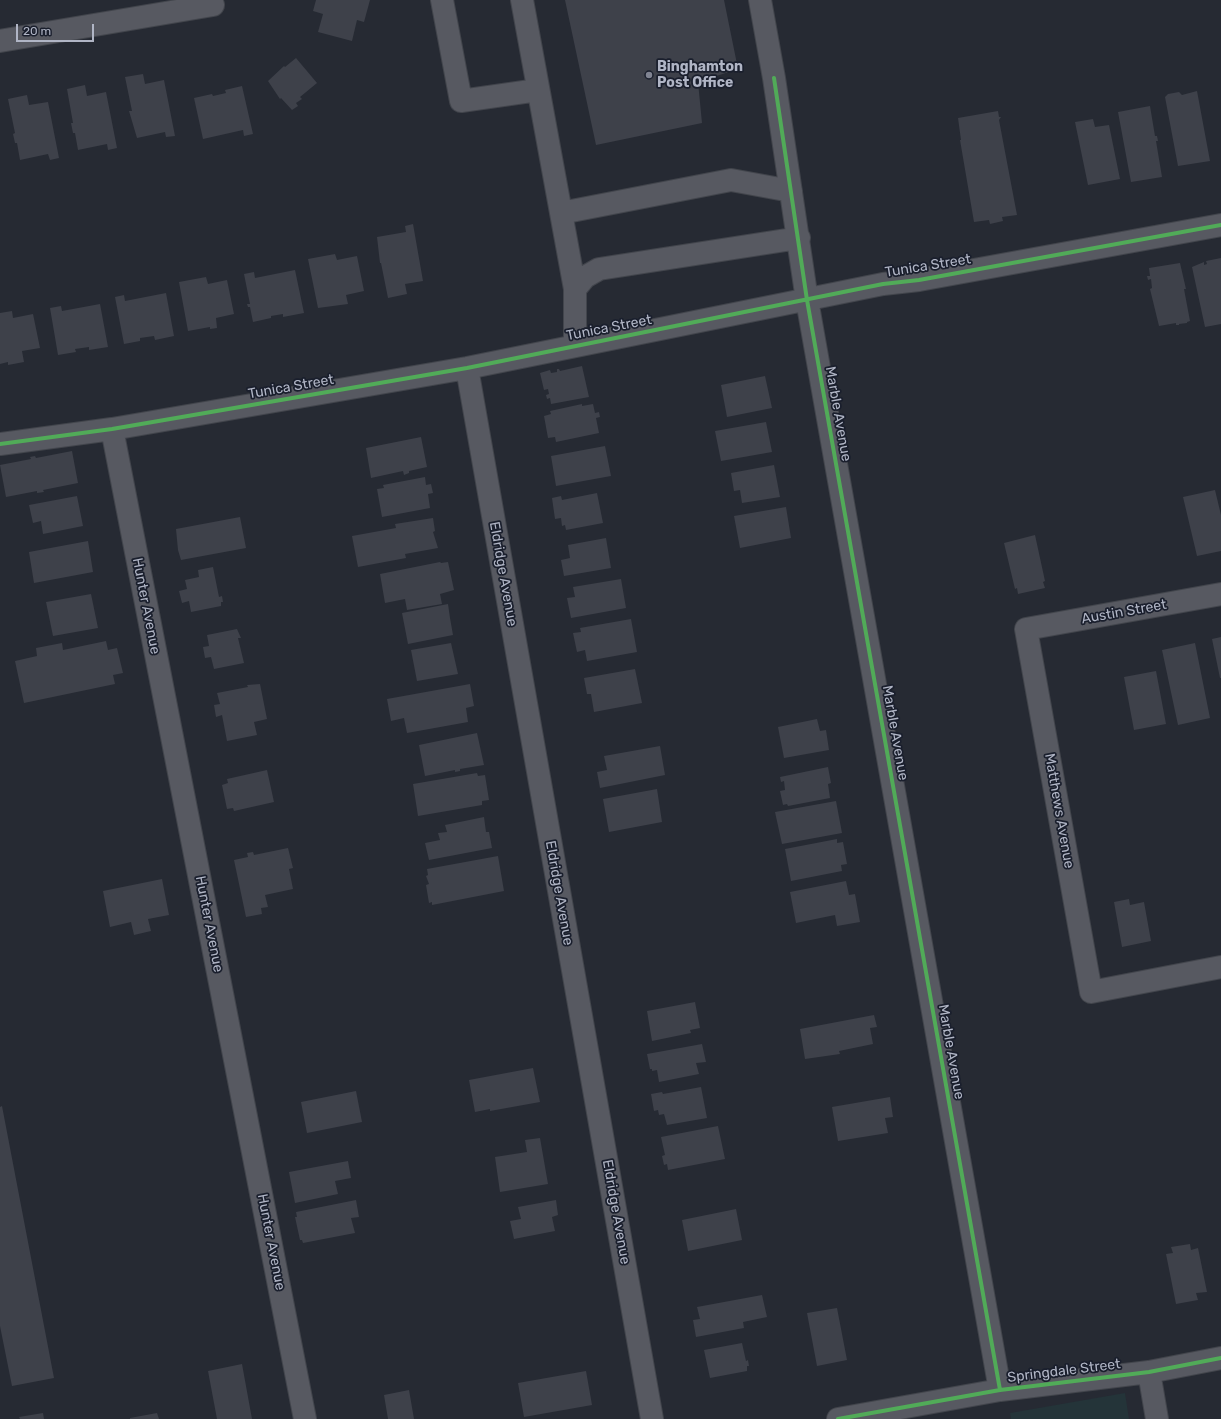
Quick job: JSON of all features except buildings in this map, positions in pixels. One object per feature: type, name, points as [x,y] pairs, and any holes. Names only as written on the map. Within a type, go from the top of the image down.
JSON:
[{"type":"street","points":[[442,0],[461,101],[538,90]]},
{"type":"street","points":[[522,0],[575,289],[575,346]]},
{"type":"street","name":"Marble Avenue","points":[[760,0],[774,78],[799,238],[807,300],[1000,1390]]},
{"type":"street","points":[[0,41],[213,5]]},
{"type":"street","points":[[561,213],[731,180],[791,191]]},
{"type":"street","name":"Tunica Street","points":[[0,444],[112,429],[467,368],[883,284],[919,280],[1221,225]]},
{"type":"street","points":[[575,289],[585,277],[599,269],[799,238]]},
{"type":"street","name":"Eldridge Avenue","points":[[467,368],[652,1419]]},
{"type":"street","name":"Hunter Avenue","points":[[112,429],[305,1419]]},
{"type":"street","name":"Austin Street","points":[[1026,629],[1221,594]]},
{"type":"street","name":"Matthews Avenue","points":[[1026,629],[1091,992],[1221,967]]},
{"type":"street","name":"Springdale Street","points":[[846,1418],[1000,1390],[1149,1372],[1221,1358]]},
{"type":"street","points":[[1149,1372],[1157,1419]]},
{"type":"shaded area","points":[[1125,1393],[1129,1419],[1011,1419],[1010,1413]]},
{"type":"cycle path","points":[[774,78],[807,300],[1000,1390]]},
{"type":"cycle path","points":[[0,444],[112,429],[467,368],[883,284],[919,280],[1221,225]]},
{"type":"cycle path","points":[[838,1419],[1000,1390],[1149,1372],[1221,1358]]},
{"type":"place","name":"Binghamton Post Office","points":[[649,75]]}]
